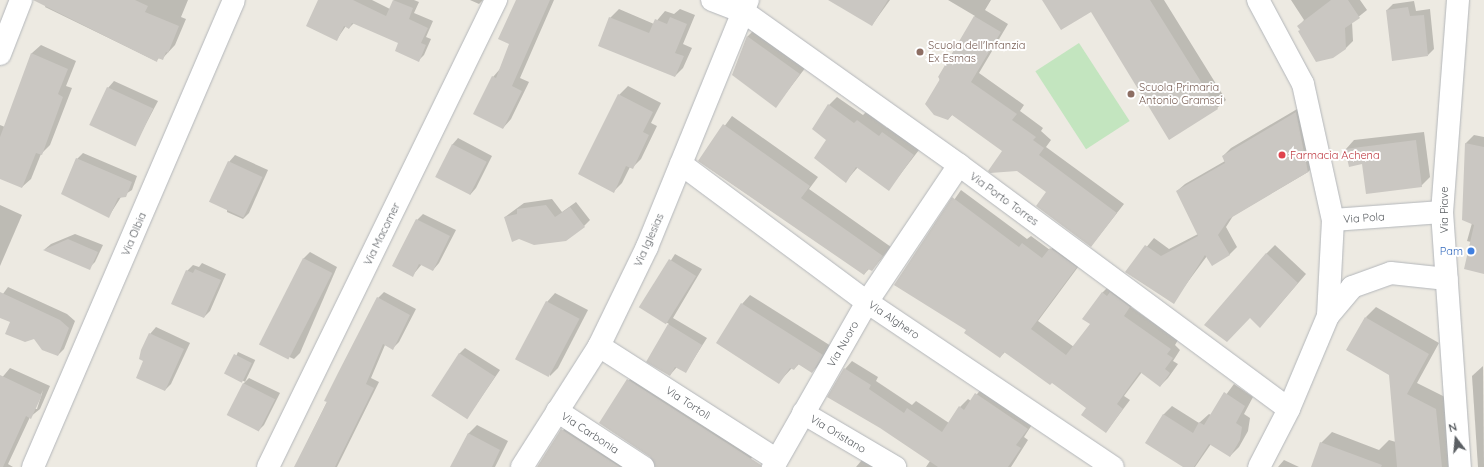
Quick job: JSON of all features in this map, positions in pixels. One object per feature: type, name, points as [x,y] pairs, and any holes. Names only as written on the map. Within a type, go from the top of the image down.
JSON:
[{"type":"street","points":[[0,54],[21,0]]},
{"type":"street","name":"Via Olbia","points":[[33,467],[234,0]]},
{"type":"street","name":"Via Macomer","points":[[268,467],[496,0]]},
{"type":"street","name":"Via Porto Torres","points":[[712,0],[746,6],[1289,409]]},
{"type":"street","points":[[1258,0],[1303,84],[1333,220]]},
{"type":"street","name":"Via Piave","points":[[1458,0],[1442,212],[1460,467]]},
{"type":"street","name":"Via Iglesias","points":[[522,467],[556,411],[599,346],[646,247],[746,6]]},
{"type":"street","name":"Via Alghero","points":[[681,164],[867,302],[1113,467]]},
{"type":"street","name":"Via Nuoro","points":[[775,464],[803,412],[867,302],[959,165]]},
{"type":"street","name":"Via Pola","points":[[1328,316],[1333,220],[1442,212]]},
{"type":"street","name":"Via Pola","points":[[1259,467],[1289,409],[1328,316],[1352,287],[1391,273],[1447,279]]},
{"type":"street","name":"Via Tortolì","points":[[599,346],[775,464]]},
{"type":"street","name":"Via Carbonia","points":[[556,411],[643,467]]},
{"type":"street","name":"Via Oristano","points":[[803,412],[895,467]]},
{"type":"green space","points":[[1079,43],[1130,121],[1086,149],[1035,71]]},
{"type":"building","points":[[33,0],[135,0],[148,6],[145,12],[179,26],[168,53],[166,52],[163,60],[158,58],[157,62]]},
{"type":"building","points":[[318,0],[353,0],[386,16],[393,0],[413,8],[409,19],[428,28],[421,43],[426,45],[419,62],[395,51],[398,43],[352,23],[349,29],[344,26],[337,41],[306,26]]},
{"type":"building","points":[[516,0],[550,0],[512,86],[522,91],[503,129],[473,114],[492,76],[496,78],[509,44],[498,39]]},
{"type":"building","points":[[828,0],[888,0],[872,26]]},
{"type":"building","points":[[1042,0],[1150,0],[1218,109],[1169,140],[1091,12],[1061,30]]},
{"type":"building","points":[[1331,0],[1348,0],[1360,18],[1345,28],[1346,49],[1333,58],[1316,62],[1298,31],[1300,30],[1297,26]]},
{"type":"building","points":[[1408,7],[1410,16],[1424,15],[1428,56],[1392,61],[1386,10]]},
{"type":"building","points":[[974,16],[1001,32],[971,82],[1017,114],[1012,120],[1036,137],[1033,140],[1044,148],[1039,155],[1117,213],[1091,247],[1036,206],[1046,192],[1017,171],[990,173],[988,171],[1002,151],[952,115],[948,120],[934,115],[925,104],[940,79],[938,77]]},
{"type":"building","points":[[609,17],[649,33],[655,19],[667,24],[670,17],[687,24],[675,53],[684,56],[675,77],[598,46]]},
{"type":"building","points":[[747,36],[800,74],[776,108],[732,75]]},
{"type":"building","points":[[31,53],[68,69],[58,94],[63,97],[42,155],[36,153],[22,188],[0,179],[0,137]]},
{"type":"building","points":[[107,87],[153,109],[135,147],[89,125]]},
{"type":"building","points":[[618,94],[653,112],[643,132],[649,135],[633,169],[626,166],[614,193],[578,174]]},
{"type":"building","points":[[828,104],[854,123],[857,120],[879,136],[882,132],[914,155],[889,191],[856,167],[846,183],[814,158],[826,140],[812,129]]},
{"type":"building","points":[[1296,112],[1308,172],[1229,219],[1218,235],[1230,255],[1212,266],[1205,255],[1174,304],[1125,272],[1145,245],[1161,256],[1198,236],[1176,191],[1225,163],[1222,156]]},
{"type":"building","points":[[723,124],[810,186],[801,198],[883,256],[872,271],[868,269],[864,275],[698,161]]},
{"type":"building","points":[[1416,140],[1422,187],[1366,194],[1362,164],[1349,167],[1345,149]]},
{"type":"building","points":[[1465,143],[1484,147],[1484,274],[1464,269],[1474,225],[1462,220]]},
{"type":"building","points":[[452,144],[487,162],[470,195],[435,177]]},
{"type":"building","points":[[76,158],[132,182],[126,197],[118,198],[109,218],[61,194]]},
{"type":"building","points":[[228,161],[262,177],[243,218],[209,202]]},
{"type":"building","points":[[952,197],[1019,247],[1022,243],[1042,258],[1050,248],[1077,267],[1031,329],[1066,355],[1090,324],[1082,319],[1102,292],[1107,296],[1110,292],[1130,307],[1124,316],[1171,349],[1167,354],[1173,358],[1165,369],[1170,373],[1160,387],[1140,372],[1117,404],[1123,409],[1106,433],[1081,415],[1086,408],[1052,383],[1050,385],[1004,352],[1000,358],[964,333],[966,330],[894,285]]},
{"type":"building","points":[[546,205],[555,217],[570,207],[585,227],[566,241],[534,245],[519,239],[512,242],[504,217],[517,214],[517,209]]},
{"type":"building","points":[[416,219],[450,236],[433,271],[419,264],[413,277],[392,266]]},
{"type":"building","points":[[68,239],[98,252],[90,270],[43,250]]},
{"type":"building","points":[[1266,253],[1298,283],[1260,328],[1250,318],[1227,342],[1204,325]]},
{"type":"building","points":[[303,258],[332,273],[288,359],[259,344]]},
{"type":"building","points":[[669,259],[696,276],[666,324],[639,307]]},
{"type":"building","points":[[195,269],[221,280],[204,318],[171,304],[186,270],[193,273]]},
{"type":"building","points":[[0,292],[60,320],[69,328],[58,356],[42,350],[34,339],[25,342],[5,334],[10,322],[0,318]]},
{"type":"building","points":[[377,297],[410,315],[393,350],[383,344],[366,384],[374,388],[335,467],[294,467],[327,402],[324,401]]},
{"type":"building","points":[[546,301],[580,319],[549,377],[515,359]]},
{"type":"building","points":[[741,303],[823,355],[812,373],[798,364],[794,370],[790,368],[779,384],[716,343]]},
{"type":"building","points":[[1365,317],[1429,354],[1407,394],[1436,409],[1442,467],[1397,467],[1389,375],[1346,350]]},
{"type":"building","points":[[668,324],[702,345],[686,373],[675,367],[670,376],[646,362]]},
{"type":"building","points":[[149,333],[184,349],[165,391],[136,378],[143,361],[139,359],[141,350]]},
{"type":"building","points":[[459,353],[495,376],[467,419],[431,396]]},
{"type":"building","points":[[234,354],[252,363],[242,383],[224,374]]},
{"type":"building","points":[[844,368],[871,385],[869,389],[904,413],[907,408],[942,432],[959,406],[964,410],[975,393],[1028,429],[1016,445],[1021,448],[1008,467],[938,467],[880,428],[827,397]]},
{"type":"building","points":[[0,375],[42,395],[31,419],[26,416],[3,467],[0,467]]},
{"type":"building","points":[[627,379],[761,465],[761,467],[655,467],[650,457],[599,423]]},
{"type":"building","points":[[243,383],[275,399],[259,431],[227,415]]},
{"type":"building","points":[[1224,392],[1245,406],[1236,423],[1242,427],[1240,440],[1230,457],[1209,444],[1194,467],[1183,467],[1145,443],[1163,414],[1193,433],[1199,422],[1204,425]]},
{"type":"building","points":[[561,429],[620,467],[537,467]]},
{"type":"building","points":[[468,433],[500,450],[492,467],[450,467]]},
{"type":"building","points":[[1320,442],[1382,465],[1381,467],[1311,467]]},
{"type":"place","name":"Scuola dell'Infanzia Ex Esmas","points":[[920,52]]},
{"type":"place","name":"Scuola Primaria Antonio Gramsci","points":[[1131,94]]},
{"type":"place","name":"Farmacia Achena","points":[[1282,155]]},
{"type":"place","name":"Pam","points":[[1471,251]]}]
